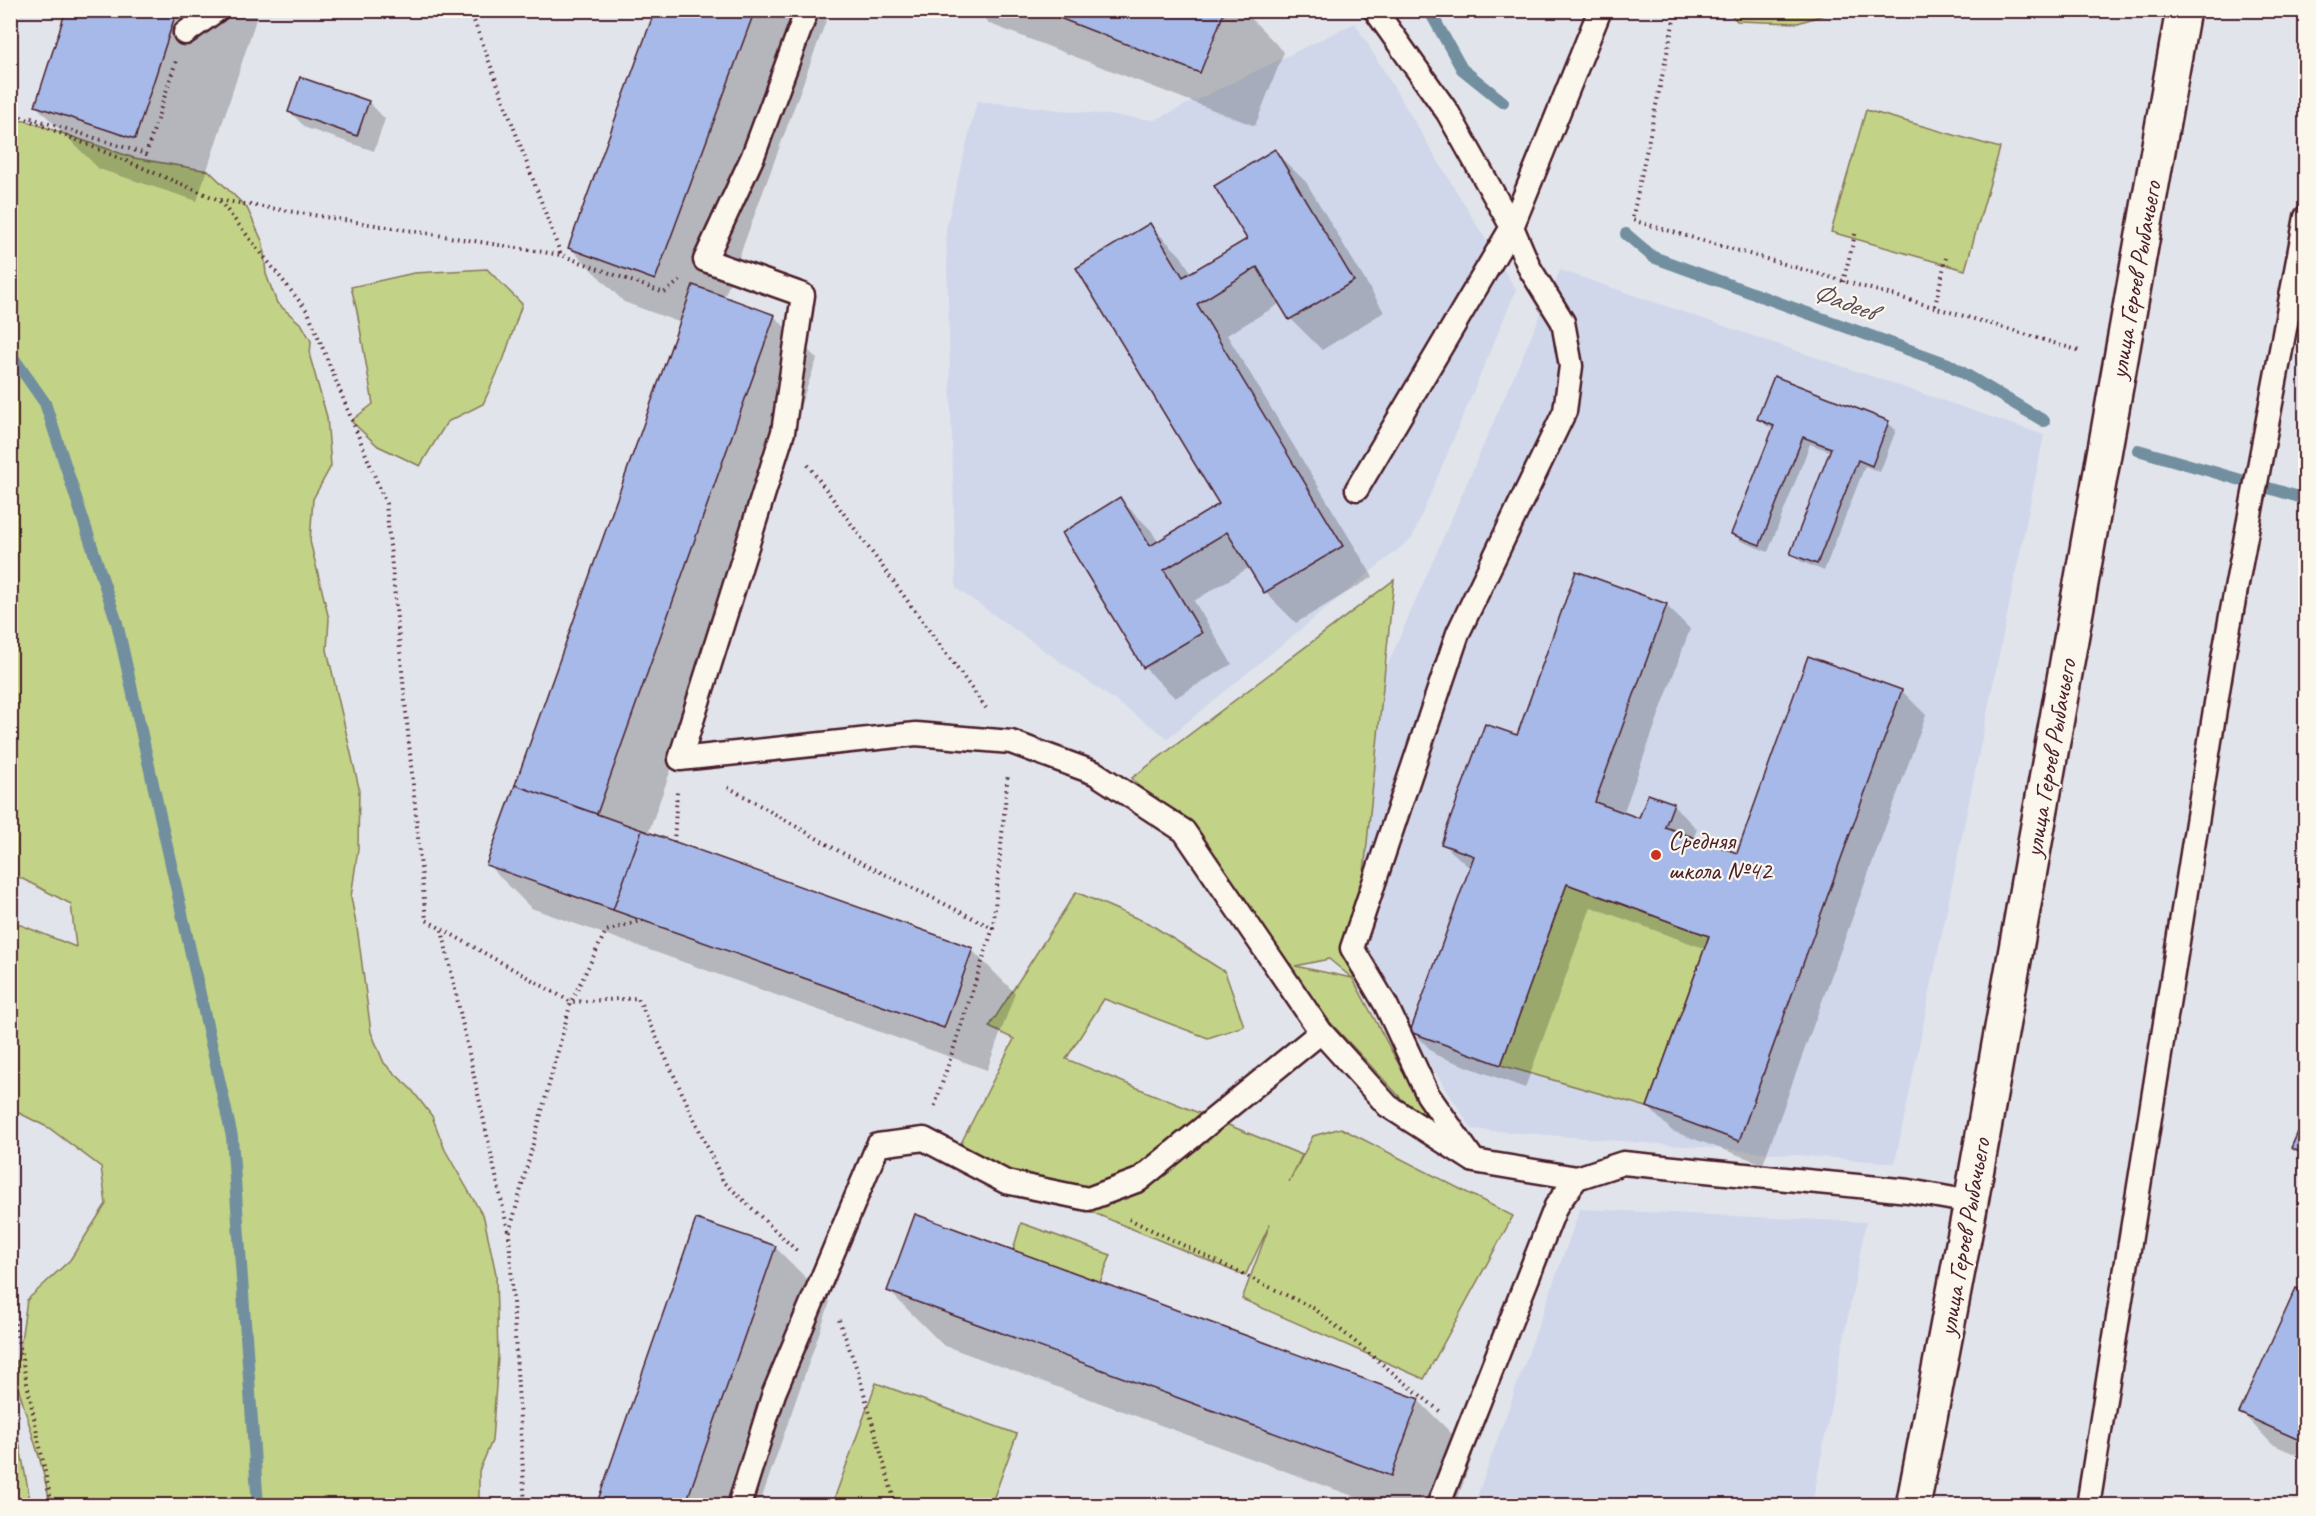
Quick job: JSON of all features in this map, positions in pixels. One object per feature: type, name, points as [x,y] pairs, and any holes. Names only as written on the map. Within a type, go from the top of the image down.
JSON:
[{"type":"street","name":"улица Героев Рыбачьего","points":[[1913,1506],[1971,1202],[2183,10]]},
{"type":"lane","points":[[185,33],[217,10]]},
{"type":"lane","points":[[807,10],[753,156],[705,260],[803,295],[783,432],[680,759],[916,734],[1011,742],[1095,773],[1184,831],[1321,1032],[1388,1106],[1474,1161],[1577,1178],[1623,1163],[1908,1191],[1971,1202]]},
{"type":"lane","points":[[1376,10],[1448,113],[1512,227],[1530,269],[1563,322],[1571,366],[1565,411],[1458,633],[1352,948],[1386,1005],[1428,1095],[1474,1161]]},
{"type":"lane","points":[[1357,489],[1512,227],[1600,10]]},
{"type":"lane","points":[[2088,1506],[2224,653],[2306,217]]},
{"type":"lane","points":[[739,1506],[774,1394],[878,1145],[924,1139],[1006,1182],[1088,1199],[1139,1180],[1321,1032]]},
{"type":"lane","points":[[1438,1506],[1556,1206],[1577,1178]]},
{"type":"path","points":[[470,10],[561,255]]},
{"type":"path","points":[[1676,10],[1632,220],[1843,282],[1935,306],[2080,351]]},
{"type":"path","points":[[10,112],[146,154],[185,33]]},
{"type":"path","points":[[10,112],[219,200],[561,255],[664,293],[705,260]]},
{"type":"path","points":[[219,200],[308,312],[386,504],[426,920],[571,1002],[638,998],[723,1181],[823,1275],[858,1372],[896,1506]]},
{"type":"path","points":[[1843,282],[1856,231]]},
{"type":"path","points":[[1935,306],[1946,258]]},
{"type":"path","points":[[783,432],[1011,742],[993,928],[924,1139]]},
{"type":"path","points":[[674,842],[680,759],[846,855],[993,928]]},
{"type":"path","points":[[509,1234],[571,1002],[606,931],[643,920]]},
{"type":"path","points":[[442,930],[509,1234],[525,1506]]},
{"type":"path","points":[[1088,1199],[1315,1310],[1467,1433]]},
{"type":"path","points":[[10,1300],[52,1506]]},
{"type":"shaded area","points":[[1355,23],[1516,290],[1412,538],[1168,738],[956,588],[946,228],[977,101],[1155,120]]},
{"type":"shaded area","points":[[1560,270],[2044,435],[1895,1163],[1472,1129],[1300,865]]},
{"type":"shaded area","points":[[1580,1209],[1866,1222],[1812,1505],[1474,1505]]},
{"type":"green space","points":[[1728,11],[1836,11],[1798,23],[1737,21]]},
{"type":"green space","points":[[1866,110],[2000,148],[1965,270],[1831,232]]},
{"type":"green space","points":[[11,120],[27,121],[134,158],[209,171],[247,208],[263,243],[266,274],[277,303],[302,325],[311,341],[310,357],[327,417],[331,466],[313,499],[310,541],[329,619],[327,650],[359,788],[358,849],[351,897],[371,1032],[384,1063],[412,1090],[432,1116],[445,1150],[484,1218],[496,1274],[498,1357],[492,1441],[479,1471],[479,1498],[483,1505],[51,1505],[14,1374],[27,1300],[70,1260],[106,1204],[101,1167],[49,1128],[11,1109],[11,921],[76,947],[71,904],[11,873]]},
{"type":"green space","points":[[487,269],[522,304],[504,358],[483,404],[447,422],[420,466],[378,446],[351,421],[373,404],[351,287],[414,273]]},
{"type":"green space","points":[[1394,580],[1353,979],[1439,1139],[1273,961],[1292,965],[1255,935],[1132,778]],"holes":[[[1329,959],[1352,978],[1295,966]]]},
{"type":"green space","points":[[1567,884],[1709,936],[1647,1107],[1501,1065]]},
{"type":"green space","points":[[1076,892],[1150,924],[1225,972],[1244,1026],[1208,1038],[1104,999],[1066,1059],[1302,1155],[1289,1182],[1313,1136],[1341,1128],[1513,1216],[1424,1379],[1242,1299],[1270,1224],[1245,1276],[955,1155],[1014,1039],[989,1027]]},
{"type":"green space","points":[[1021,1223],[1111,1255],[1100,1282],[1013,1250]]},
{"type":"green space","points":[[876,1383],[1017,1434],[991,1505],[832,1505]]},
{"type":"green space","points":[[11,1400],[31,1505],[11,1505]]},
{"type":"building","points":[[66,10],[177,10],[135,139],[35,106]]},
{"type":"building","points":[[655,10],[755,10],[655,280],[568,248]]},
{"type":"building","points":[[1039,10],[1225,10],[1200,73]]},
{"type":"building","points":[[300,77],[369,101],[357,136],[288,112]]},
{"type":"building","points":[[1275,149],[1354,281],[1289,320],[1257,267],[1197,304],[1343,546],[1264,593],[1227,532],[1164,570],[1202,633],[1143,668],[1062,533],[1120,497],[1150,546],[1219,504],[1076,268],[1150,223],[1183,277],[1247,239],[1214,186]]},
{"type":"building","points":[[693,285],[775,315],[597,814],[515,785]]},
{"type":"building","points":[[1774,376],[1889,421],[1872,466],[1858,460],[1817,564],[1790,554],[1831,448],[1803,437],[1760,545],[1731,534],[1774,426],[1757,419]]},
{"type":"building","name":"Средняя школа №42","points":[[1576,571],[1667,604],[1595,802],[1639,818],[1648,794],[1674,803],[1665,827],[1737,853],[1808,656],[1902,690],[1739,1141],[1647,1107],[1709,936],[1567,884],[1501,1065],[1410,1032],[1474,856],[1441,844],[1485,724],[1517,735]]},
{"type":"building","points":[[515,785],[642,830],[613,910],[486,865]]},
{"type":"building","points":[[642,830],[973,948],[944,1028],[613,910]]},
{"type":"building","points":[[2306,1114],[2306,1155],[2291,1148]]},
{"type":"building","points":[[915,1214],[1419,1399],[1391,1476],[887,1291]]},
{"type":"building","points":[[696,1219],[776,1246],[685,1506],[596,1506]]},
{"type":"building","points":[[2296,1288],[2306,1293],[2306,1443],[2239,1413]]},
{"type":"waterway","name":"Фадеев","points":[[1429,10],[1462,69],[1503,102]]},
{"type":"waterway","name":"Фадеев","points":[[1626,234],[1653,257],[1948,364],[2044,421]]},
{"type":"waterway","points":[[10,353],[45,403],[117,623],[232,1137],[258,1506]]},
{"type":"waterway","name":"Фадеев","points":[[2138,450],[2306,499]]},
{"type":"place","name":"Средняя школа №42","points":[[1656,855]]}]
